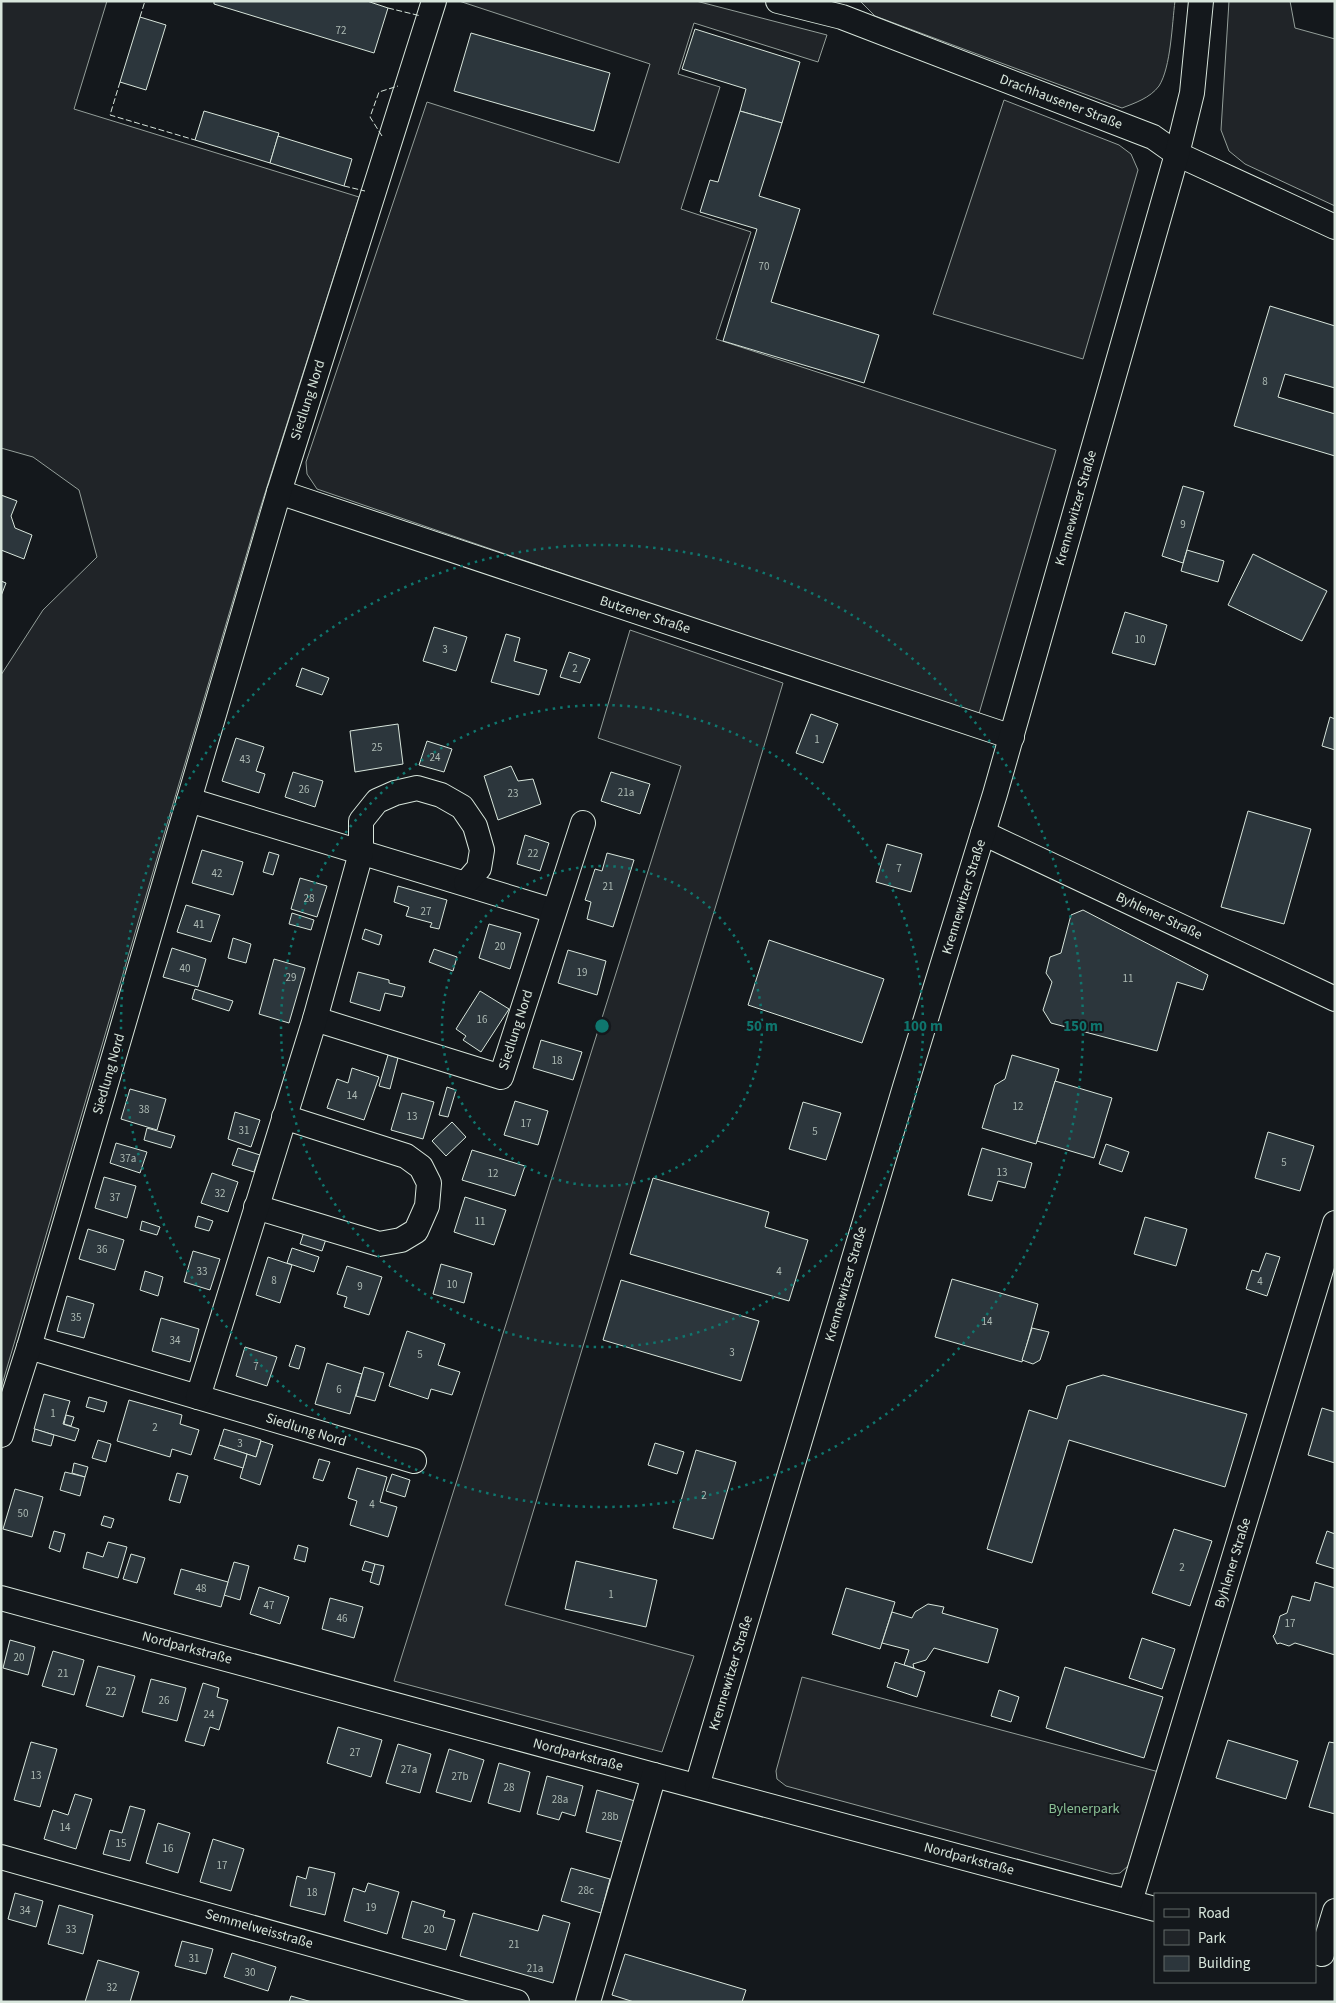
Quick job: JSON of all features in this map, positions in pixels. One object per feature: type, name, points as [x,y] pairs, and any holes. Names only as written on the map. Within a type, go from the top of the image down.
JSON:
[{"type":"street","name":"Siedlung Nord","points":[[1,1435],[29,1347],[279,492],[434,1]]},
{"type":"street","name":"Drachhausener Straße","points":[[778,1],[822,7],[842,17],[1152,138],[1177,154],[1335,227]]},
{"type":"street","name":"Krennewitzer Straße","points":[[697,1786],[904,1087],[1012,737],[1177,154],[1192,93],[1201,1]]},
{"type":"street","name":"Butzener Straße","points":[[279,492],[1012,737]]},
{"type":"street","points":[[198,1397],[315,1019],[361,853],[360,821],[377,801],[395,793],[417,788],[441,795],[462,807],[475,826],[482,850],[479,868],[466,883]]},
{"type":"street","points":[[189,800],[554,911]]},
{"type":"street","name":"Siedlung Nord","points":[[315,1019],[501,1077],[583,823]]},
{"type":"street","name":"Byhlener Straße","points":[[983,834],[1335,1000]]},
{"type":"street","points":[[256,1207],[379,1244],[401,1240],[416,1231],[428,1206],[429,1183],[421,1167],[406,1156],[284,1117]]},
{"type":"street","name":"Byhlener Straße","points":[[1130,1902],[1335,1223]]},
{"type":"street","name":"Siedlung Nord","points":[[29,1347],[414,1461]]},
{"type":"street","name":"Nordparkstraße","points":[[1,1598],[654,1776],[1154,1909]]},
{"type":"street","points":[[588,2002],[654,1776]]},
{"type":"street","name":"Semmelweisstraße","points":[[1,1857],[517,2002]]},
{"type":"street","points":[[1324,1954],[1335,1912]]},
{"type":"green space","points":[[1,1],[107,1],[74,109],[359,197],[259,512],[1,1388],[1,675],[43,610],[97,557],[79,490],[33,457],[1,448]]},
{"type":"green space","points":[[459,1],[696,1],[827,35],[818,62],[694,23],[678,74],[720,87],[681,209],[751,232],[716,339],[1056,450],[978,717],[317,489],[307,474],[306,462],[427,102],[619,163],[650,64]]},
{"type":"green space","points":[[860,1],[1175,1],[1169,57],[1163,78],[1159,86],[1147,97],[1122,108],[875,16]]},
{"type":"green space","points":[[1229,1],[1290,1],[1295,28],[1335,39],[1335,206],[1245,164],[1229,151],[1221,130]]},
{"type":"green space","points":[[1004,100],[1119,145],[1131,154],[1138,170],[1083,359],[933,314]]},
{"type":"green space","points":[[630,630],[783,683],[505,1605],[694,1656],[662,1752],[394,1681],[681,766],[598,738]]},
{"type":"green space","name":"Bylenerpark","points":[[802,1677],[1159,1772],[1128,1866],[1120,1873],[1112,1874],[786,1786],[777,1779],[776,1771]]},
{"type":"building","points":[[214,1],[367,1],[388,8],[374,53],[214,4]]},
{"type":"building","points":[[140,17],[166,25],[146,90],[120,82]]},
{"type":"building","points":[[695,29],[800,62],[782,123],[740,111],[746,89],[682,69]]},
{"type":"building","points":[[471,33],[610,73],[594,131],[454,91]]},
{"type":"building","points":[[204,111],[279,133],[270,163],[195,140]]},
{"type":"building","points":[[740,111],[782,123],[759,196],[800,209],[771,302],[879,335],[864,383],[723,341],[757,229],[700,212],[710,180],[718,182]]},
{"type":"building","points":[[278,136],[352,159],[344,186],[270,163]]},
{"type":"building","points":[[1270,306],[1335,326],[1335,388],[1285,374],[1278,397],[1335,414],[1335,456],[1234,426]]},
{"type":"building","points":[[1183,486],[1204,492],[1183,563],[1162,556]]},
{"type":"building","points":[[1,495],[17,501],[11,516],[15,528],[32,535],[24,559],[1,550]]},
{"type":"building","points":[[1187,550],[1224,561],[1218,582],[1181,571]]},
{"type":"building","points":[[1253,554],[1327,591],[1302,641],[1228,605]]},
{"type":"building","points":[[1,581],[6,583],[1,596]]},
{"type":"building","points":[[1125,612],[1167,625],[1155,665],[1112,653]]},
{"type":"building","points":[[434,627],[467,637],[456,671],[423,661]]},
{"type":"building","points":[[506,634],[520,638],[514,661],[547,670],[539,695],[491,682]]},
{"type":"building","points":[[569,652],[590,659],[580,683],[560,677]]},
{"type":"building","points":[[302,668],[329,678],[322,695],[296,686]]},
{"type":"building","points":[[811,714],[838,724],[823,763],[796,753]]},
{"type":"building","points":[[1330,717],[1335,719],[1335,750],[1322,746]]},
{"type":"building","points":[[398,724],[403,764],[355,772],[350,731]]},
{"type":"building","points":[[236,738],[264,747],[256,771],[265,774],[259,793],[222,781]]},
{"type":"building","points":[[427,741],[452,749],[444,772],[419,765]]},
{"type":"building","points":[[511,766],[518,781],[533,779],[541,804],[498,820],[484,776]]},
{"type":"building","points":[[293,772],[323,781],[315,807],[285,797]]},
{"type":"building","points":[[611,772],[650,784],[640,814],[601,801]]},
{"type":"building","points":[[1248,811],[1311,829],[1284,924],[1221,907]]},
{"type":"building","points":[[525,835],[549,843],[540,871],[517,864]]},
{"type":"building","points":[[887,844],[922,854],[911,892],[876,882]]},
{"type":"building","points":[[202,850],[243,862],[233,895],[192,883]]},
{"type":"building","points":[[269,852],[279,855],[273,875],[263,872]]},
{"type":"building","points":[[607,853],[634,860],[613,927],[587,919],[591,902],[585,900],[595,869],[602,871]]},
{"type":"building","points":[[300,878],[327,886],[317,917],[291,909]]},
{"type":"building","points":[[398,886],[447,900],[439,929],[430,927],[432,923],[406,916],[409,907],[394,902]]},
{"type":"building","points":[[186,905],[220,915],[211,942],[177,932]]},
{"type":"building","points":[[1083,910],[1208,975],[1203,990],[1177,982],[1157,1051],[1051,1023],[1043,1010],[1052,982],[1046,973],[1050,957],[1061,953],[1071,915]]},
{"type":"building","points":[[292,913],[314,920],[311,930],[289,924]]},
{"type":"building","points":[[489,924],[521,933],[510,969],[479,958]]},
{"type":"building","points":[[365,929],[382,935],[379,945],[362,939]]},
{"type":"building","points":[[233,938],[251,944],[246,963],[228,958]]},
{"type":"building","points":[[769,940],[884,979],[862,1043],[748,1005]]},
{"type":"building","points":[[172,948],[206,959],[198,987],[163,977]]},
{"type":"building","points":[[434,949],[457,957],[453,971],[429,962]]},
{"type":"building","points":[[568,950],[606,961],[597,995],[558,983]]},
{"type":"building","points":[[274,959],[305,968],[289,1023],[259,1014]]},
{"type":"building","points":[[358,972],[389,980],[389,983],[405,987],[402,997],[385,993],[380,1011],[350,1002]]},
{"type":"building","points":[[195,989],[233,1001],[229,1011],[192,999]]},
{"type":"building","points":[[480,991],[509,1009],[481,1052],[463,1040],[466,1036],[456,1029]]},
{"type":"building","points":[[541,1040],[582,1052],[573,1080],[533,1068]]},
{"type":"building","points":[[388,1055],[398,1058],[390,1089],[379,1086]]},
{"type":"building","points":[[1012,1055],[1059,1069],[1036,1144],[982,1128],[995,1085],[1005,1079]]},
{"type":"building","points":[[352,1068],[379,1077],[364,1120],[327,1108],[337,1079],[348,1083]]},
{"type":"building","points":[[1055,1081],[1112,1098],[1094,1158],[1037,1141]]},
{"type":"building","points":[[447,1087],[456,1090],[448,1117],[439,1115]]},
{"type":"building","points":[[130,1089],[166,1099],[157,1130],[121,1119]]},
{"type":"building","points":[[402,1093],[434,1102],[423,1139],[391,1130]]},
{"type":"building","points":[[515,1101],[548,1111],[538,1145],[504,1135]]},
{"type":"building","points":[[803,1102],[841,1113],[826,1160],[789,1149]]},
{"type":"building","points":[[235,1112],[260,1120],[251,1147],[228,1139]]},
{"type":"building","points":[[452,1122],[466,1137],[446,1156],[432,1141]]},
{"type":"building","points":[[147,1128],[175,1136],[171,1148],[144,1140]]},
{"type":"building","points":[[1268,1132],[1314,1146],[1300,1191],[1255,1178]]},
{"type":"building","points":[[116,1143],[147,1152],[140,1173],[110,1163]]},
{"type":"building","points":[[1106,1144],[1129,1152],[1122,1172],[1099,1164]]},
{"type":"building","points":[[238,1148],[260,1155],[254,1172],[232,1165]]},
{"type":"building","points":[[982,1148],[1032,1163],[1025,1188],[998,1181],[992,1201],[968,1195]]},
{"type":"building","points":[[472,1150],[525,1166],[515,1196],[462,1180]]},
{"type":"building","points":[[212,1173],[238,1182],[228,1212],[201,1203]]},
{"type":"building","points":[[104,1177],[136,1186],[127,1218],[95,1208]]},
{"type":"building","points":[[653,1178],[769,1212],[765,1227],[808,1240],[789,1301],[630,1254]]},
{"type":"building","points":[[465,1197],[506,1210],[494,1245],[454,1232]]},
{"type":"building","points":[[198,1216],[213,1221],[209,1231],[195,1227]]},
{"type":"building","points":[[1145,1217],[1187,1229],[1176,1266],[1134,1254]]},
{"type":"building","points":[[142,1221],[160,1227],[157,1235],[140,1230]]},
{"type":"building","points":[[88,1229],[124,1240],[115,1270],[79,1259]]},
{"type":"building","points":[[304,1232],[326,1239],[322,1251],[300,1244]]},
{"type":"building","points":[[292,1248],[319,1257],[314,1272],[287,1263]]},
{"type":"building","points":[[193,1251],[220,1259],[210,1290],[184,1282]]},
{"type":"building","points":[[1266,1253],[1280,1257],[1267,1296],[1246,1289],[1252,1270],[1259,1272]]},
{"type":"building","points":[[268,1257],[292,1265],[280,1303],[256,1295]]},
{"type":"building","points":[[441,1264],[472,1273],[464,1303],[433,1294]]},
{"type":"building","points":[[347,1266],[382,1277],[369,1315],[344,1307],[347,1297],[337,1294]]},
{"type":"building","points":[[145,1271],[163,1277],[158,1296],[140,1290]]},
{"type":"building","points":[[952,1279],[1038,1304],[1022,1362],[935,1337]]},
{"type":"building","points":[[621,1280],[759,1321],[741,1381],[603,1340]]},
{"type":"building","points":[[67,1296],[94,1304],[84,1338],[57,1331]]},
{"type":"building","points":[[161,1318],[199,1329],[190,1362],[152,1351]]},
{"type":"building","points":[[1032,1328],[1049,1332],[1040,1360],[1033,1364],[1022,1360]]},
{"type":"building","points":[[407,1331],[445,1344],[438,1365],[460,1372],[452,1395],[431,1389],[428,1399],[389,1386]]},
{"type":"building","points":[[296,1345],[305,1348],[299,1369],[289,1366]]},
{"type":"building","points":[[245,1347],[277,1357],[267,1386],[236,1376]]},
{"type":"building","points":[[327,1363],[362,1374],[350,1414],[315,1404]]},
{"type":"building","points":[[364,1367],[384,1373],[375,1401],[356,1396]]},
{"type":"building","points":[[1103,1375],[1247,1414],[1225,1487],[1069,1440],[1032,1563],[987,1549],[1029,1410],[1057,1419],[1067,1386]]},
{"type":"building","points":[[44,1394],[70,1401],[63,1424],[79,1429],[75,1441],[34,1429]]},
{"type":"building","points":[[89,1397],[107,1402],[104,1412],[86,1407]]},
{"type":"building","points":[[129,1400],[182,1415],[180,1424],[199,1430],[191,1455],[172,1449],[170,1457],[117,1441]]},
{"type":"building","points":[[1322,1408],[1335,1412],[1335,1463],[1308,1455]]},
{"type":"building","points":[[66,1415],[74,1417],[71,1426],[64,1424]]},
{"type":"building","points":[[35,1429],[54,1435],[51,1446],[32,1441]]},
{"type":"building","points":[[224,1429],[261,1440],[256,1457],[219,1445]]},
{"type":"building","points":[[98,1440],[111,1444],[106,1462],[92,1458]]},
{"type":"building","points":[[261,1441],[273,1445],[260,1485],[240,1478],[247,1454],[256,1457]]},
{"type":"building","points":[[655,1443],[684,1452],[677,1474],[648,1465]]},
{"type":"building","points":[[219,1445],[247,1454],[243,1468],[214,1459]]},
{"type":"building","points":[[696,1450],[736,1462],[713,1539],[673,1528]]},
{"type":"building","points":[[319,1459],[330,1462],[323,1481],[313,1478]]},
{"type":"building","points":[[74,1463],[88,1467],[85,1477],[72,1473]]},
{"type":"building","points":[[357,1468],[387,1477],[380,1502],[397,1507],[388,1537],[350,1525],[357,1501],[348,1498]]},
{"type":"building","points":[[65,1472],[85,1477],[80,1496],[60,1490]]},
{"type":"building","points":[[177,1473],[188,1476],[180,1503],[169,1500]]},
{"type":"building","points":[[392,1474],[410,1480],[405,1497],[386,1491]]},
{"type":"building","points":[[15,1489],[43,1497],[32,1537],[3,1529]]},
{"type":"building","points":[[104,1516],[114,1519],[111,1528],[101,1525]]},
{"type":"building","points":[[1174,1529],[1212,1541],[1190,1606],[1152,1593]]},
{"type":"building","points":[[54,1531],[65,1534],[60,1552],[49,1548]]},
{"type":"building","points":[[1327,1531],[1335,1534],[1335,1569],[1316,1563]]},
{"type":"building","points":[[108,1542],[127,1547],[118,1578],[83,1568],[87,1552],[103,1557]]},
{"type":"building","points":[[298,1545],[308,1548],[305,1562],[294,1559]]},
{"type":"building","points":[[131,1554],[145,1558],[137,1583],[123,1579]]},
{"type":"building","points":[[365,1561],[375,1564],[373,1573],[362,1570]]},
{"type":"building","points":[[576,1561],[657,1580],[646,1627],[565,1609]]},
{"type":"building","points":[[234,1562],[249,1566],[240,1600],[224,1595]]},
{"type":"building","points":[[375,1564],[384,1566],[379,1585],[370,1582]]},
{"type":"building","points":[[181,1569],[228,1582],[221,1607],[174,1594]]},
{"type":"building","points":[[1315,1582],[1335,1588],[1335,1655],[1295,1643],[1289,1646],[1277,1644],[1273,1636],[1280,1616],[1287,1613],[1292,1596],[1310,1601]]},
{"type":"building","points":[[259,1587],[289,1597],[280,1624],[250,1614]]},
{"type":"building","points":[[846,1588],[895,1602],[880,1649],[832,1634]]},
{"type":"building","points":[[330,1598],[363,1607],[354,1638],[322,1629]]},
{"type":"building","points":[[928,1604],[944,1607],[942,1613],[998,1629],[988,1663],[934,1648],[926,1660],[913,1664],[914,1668],[904,1665],[909,1650],[882,1643],[892,1612],[912,1618],[915,1612]]},
{"type":"building","points":[[1142,1638],[1175,1649],[1162,1689],[1129,1678]]},
{"type":"building","points":[[10,1640],[35,1647],[28,1675],[3,1668]]},
{"type":"building","points":[[53,1651],[84,1660],[74,1695],[42,1686]]},
{"type":"building","points":[[895,1662],[925,1672],[917,1697],[887,1687]]},
{"type":"building","points":[[98,1666],[135,1676],[123,1717],[86,1706]]},
{"type":"building","points":[[1065,1667],[1163,1697],[1144,1758],[1046,1728]]},
{"type":"building","points":[[151,1679],[186,1688],[177,1721],[142,1712]]},
{"type":"building","points":[[203,1683],[219,1688],[217,1697],[228,1700],[219,1730],[210,1727],[204,1746],[185,1741]]},
{"type":"building","points":[[999,1690],[1019,1697],[1011,1722],[991,1716]]},
{"type":"building","points":[[338,1727],[382,1740],[371,1777],[327,1763]]},
{"type":"building","points":[[1228,1740],[1298,1761],[1286,1799],[1216,1778]]},
{"type":"building","points":[[31,1742],[57,1749],[40,1807],[14,1800]]},
{"type":"building","points":[[1329,1742],[1335,1743],[1335,1814],[1309,1807]]},
{"type":"building","points":[[398,1744],[431,1754],[420,1793],[386,1783]]},
{"type":"building","points":[[449,1749],[484,1760],[471,1802],[436,1792]]},
{"type":"building","points":[[499,1763],[530,1772],[520,1812],[488,1803]]},
{"type":"building","points":[[547,1776],[583,1786],[575,1816],[562,1812],[559,1820],[537,1814]]},
{"type":"building","points":[[597,1790],[635,1801],[623,1842],[586,1832]]},
{"type":"building","points":[[75,1794],[92,1799],[76,1849],[44,1839],[53,1810],[68,1815]]},
{"type":"building","points":[[130,1806],[145,1810],[130,1861],[103,1854],[110,1830],[122,1833]]},
{"type":"building","points":[[158,1823],[190,1833],[178,1873],[146,1863]]},
{"type":"building","points":[[213,1839],[244,1849],[231,1891],[200,1882]]},
{"type":"building","points":[[309,1867],[335,1873],[325,1915],[290,1906],[297,1876],[306,1879]]},
{"type":"building","points":[[571,1868],[610,1879],[601,1913],[561,1901]]},
{"type":"building","points":[[368,1883],[399,1892],[387,1934],[344,1921],[353,1888],[365,1892]]},
{"type":"building","points":[[15,1893],[43,1901],[36,1927],[8,1919]]},
{"type":"building","points":[[412,1901],[445,1911],[443,1917],[455,1920],[446,1950],[402,1938]]},
{"type":"building","points":[[59,1905],[93,1915],[83,1954],[48,1944]]},
{"type":"building","points":[[473,1913],[538,1931],[543,1915],[570,1923],[553,1983],[460,1956]]},
{"type":"building","points":[[182,1941],[213,1949],[206,1974],[175,1966]]},
{"type":"building","points":[[232,1953],[276,1967],[268,1991],[224,1977]]},
{"type":"building","points":[[625,1954],[746,1990],[742,2002],[634,2002],[612,1995]]},
{"type":"building","points":[[98,1960],[139,1972],[130,2002],[85,2002]]},
{"type":"building","points":[[291,1996],[312,2002],[289,2002]]},
{"type":"fence","points":[[140,17],[145,1]]},
{"type":"fence","points":[[388,8],[421,16]]},
{"type":"fence","points":[[120,82],[110,115],[195,140]]},
{"type":"fence","points":[[382,136],[370,117],[379,92],[398,86]]},
{"type":"fence","points":[[344,186],[365,191]]}]
